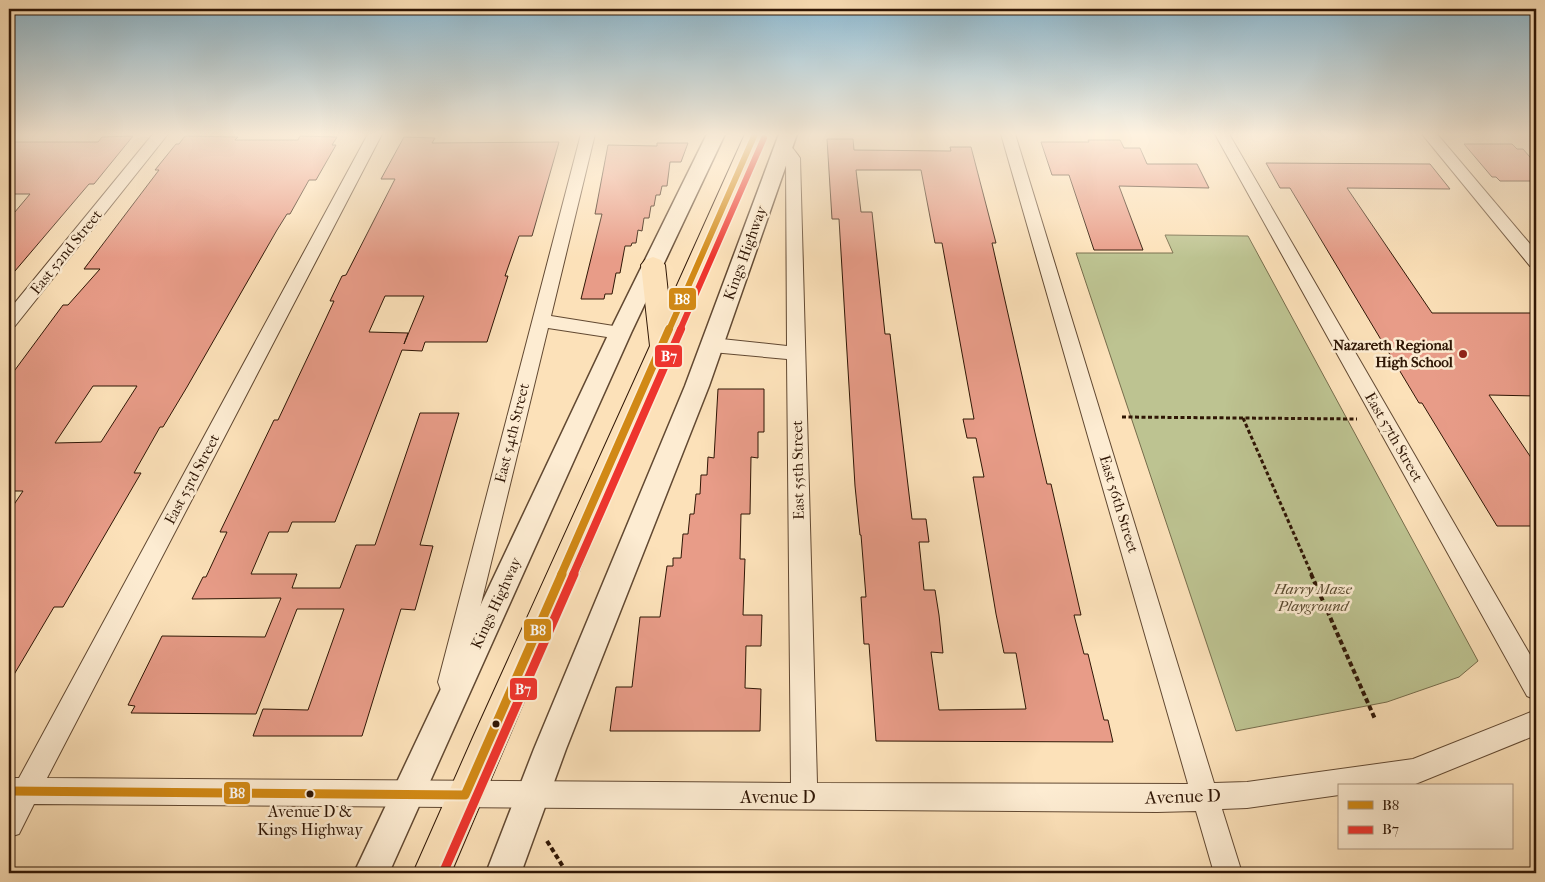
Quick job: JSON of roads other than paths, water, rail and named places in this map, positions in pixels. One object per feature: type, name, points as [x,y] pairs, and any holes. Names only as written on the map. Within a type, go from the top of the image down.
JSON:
[{"type":"main road","points":[[432,873],[737,175]]},
{"type":"main road","points":[[653,264],[663,346]]},
{"type":"street","name":"East 52nd Street","points":[[9,322],[127,175]]},
{"type":"street","name":"East 53rd Street","points":[[9,824],[17,791],[353,175]]},
{"type":"street","name":"East 54th Street","points":[[437,732],[578,175]]},
{"type":"street","name":"Kings Highway","points":[[371,873],[620,333],[696,175]]},
{"type":"street","name":"Kings Highway","points":[[502,873],[693,395],[773,175]]},
{"type":"street","name":"East 55th Street","points":[[793,175],[804,797]]},
{"type":"street","name":"East 56th Street","points":[[1020,175],[1228,873]]},
{"type":"street","name":"East 57th Street","points":[[1245,175],[1536,688]]},
{"type":"street","points":[[1463,175],[1536,262]]},
{"type":"street","points":[[541,321],[620,333]]},
{"type":"street","points":[[712,344],[796,352]]},
{"type":"street","name":"Avenue D","points":[[17,791],[1157,799],[1247,795],[1413,772],[1536,723]]},
{"type":"place","name":"Nazareth Regional High School","points":[[1463,354]]},
{"type":"place","name":"Avenue D & Kings Highway","points":[[310,794]]},
{"type":"park label","name":"Harry Maze Playground","points":[[1313,598]]}]
